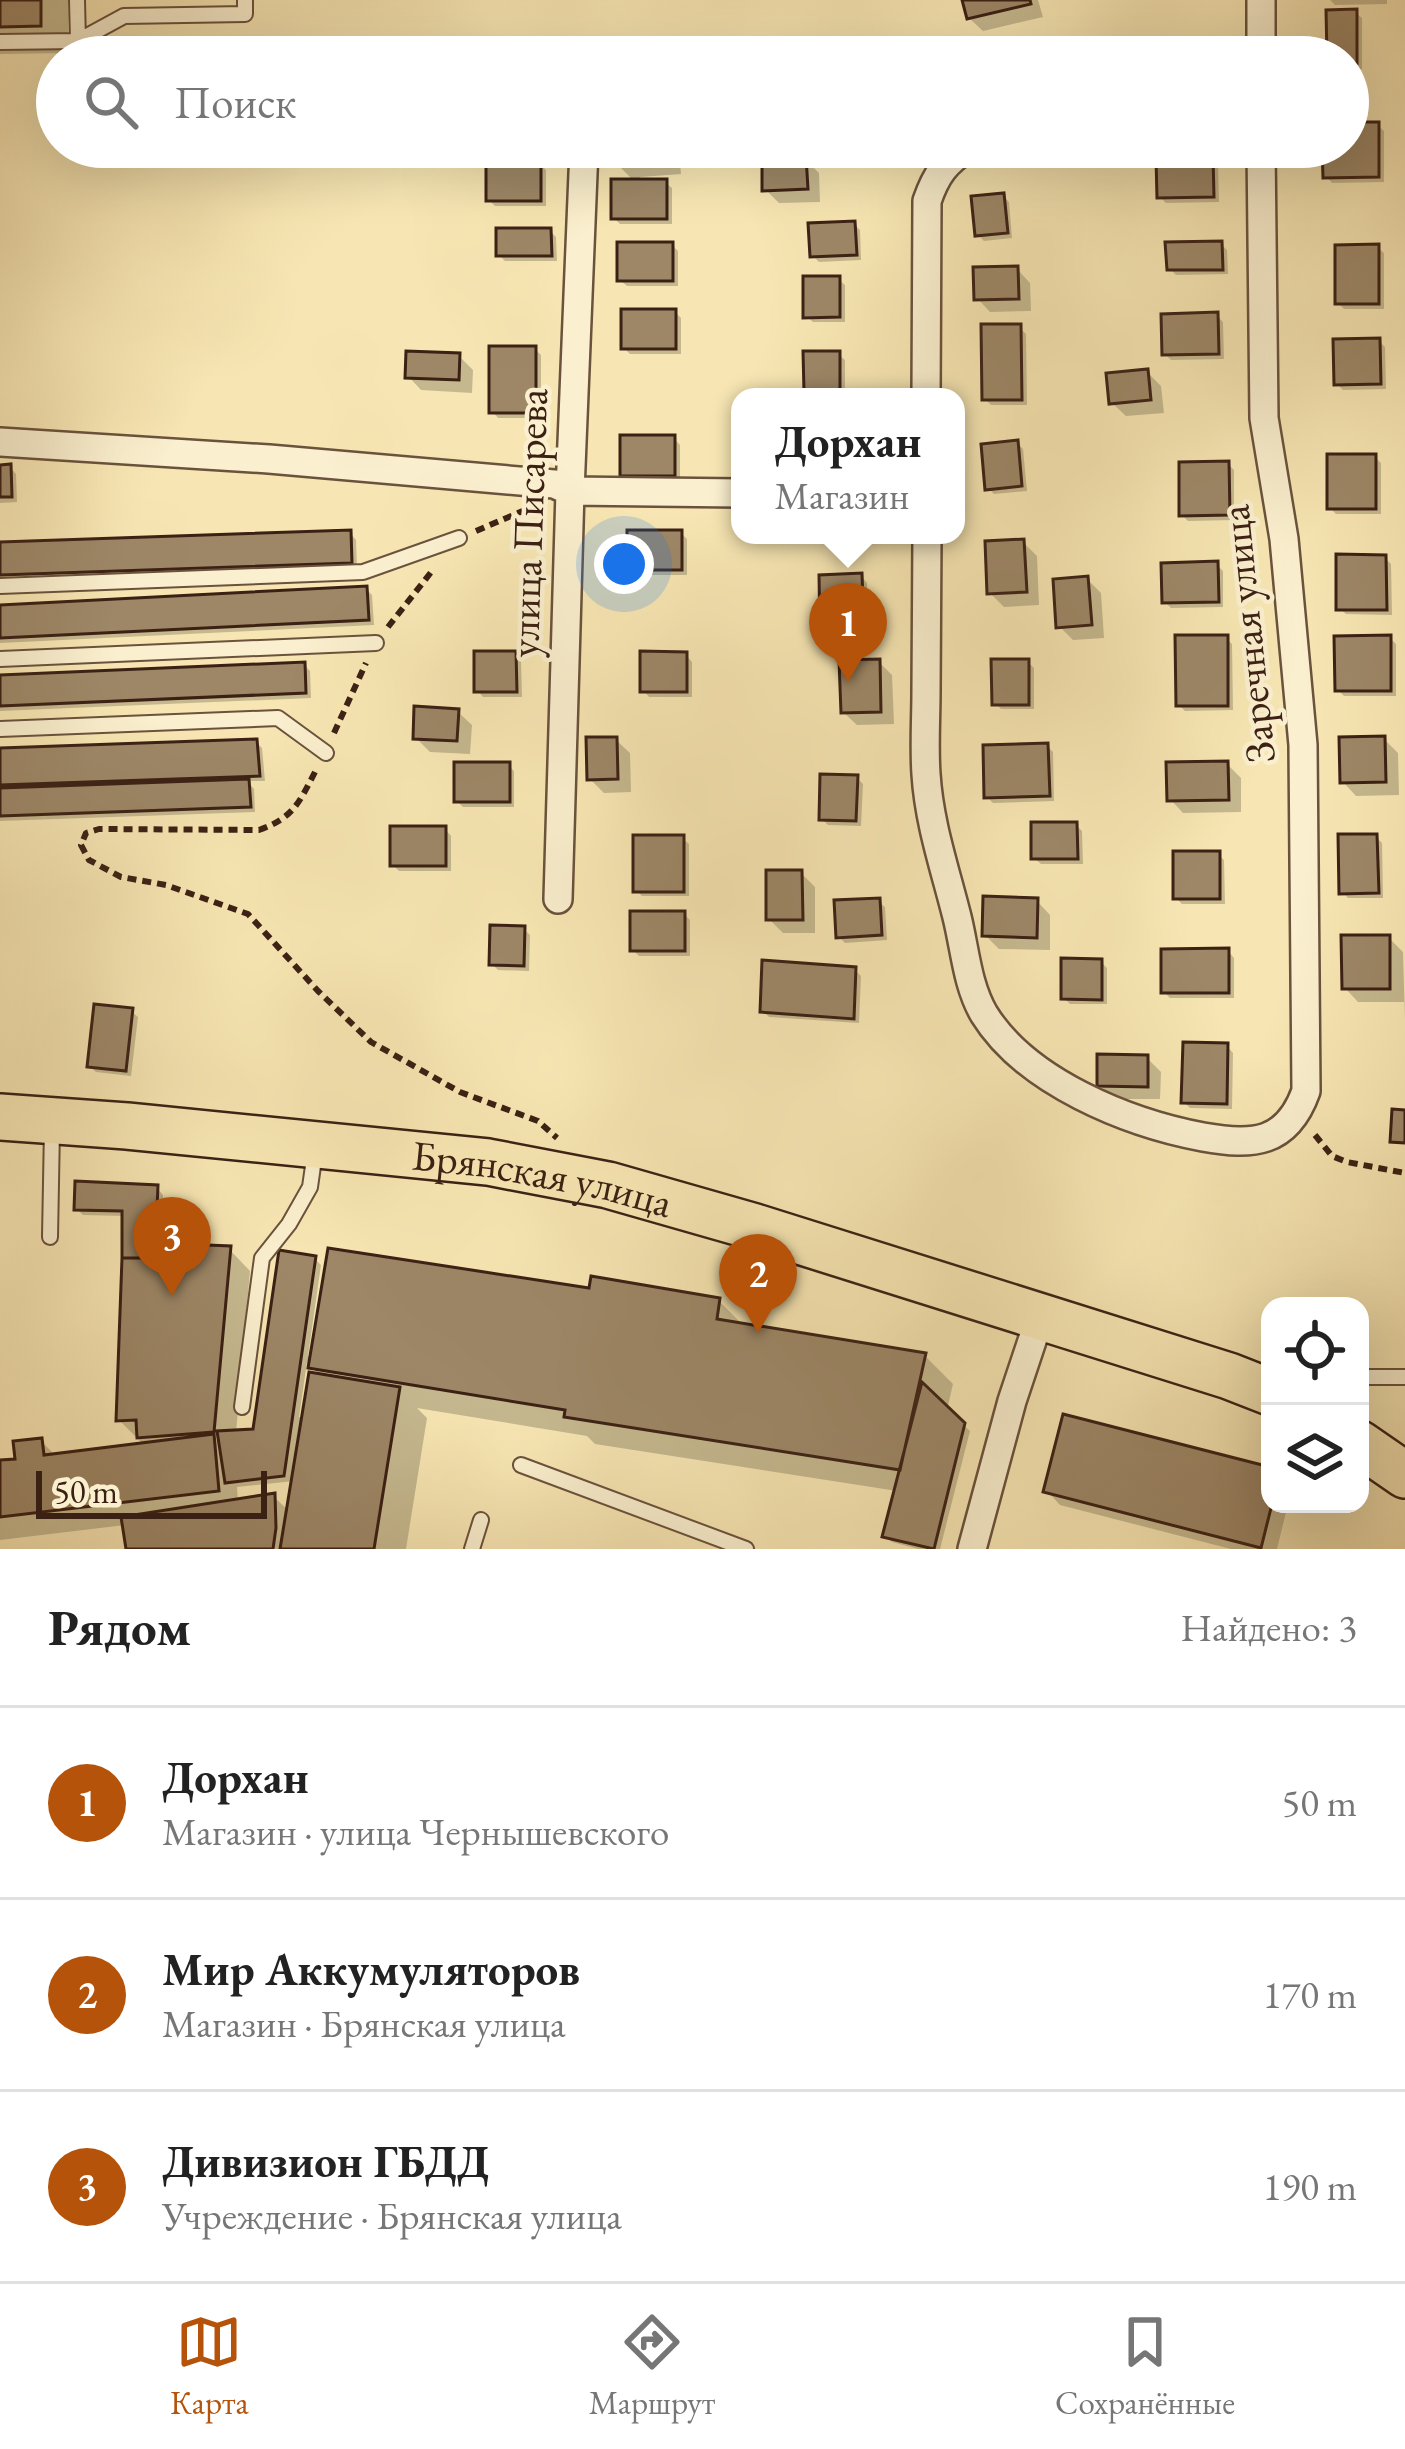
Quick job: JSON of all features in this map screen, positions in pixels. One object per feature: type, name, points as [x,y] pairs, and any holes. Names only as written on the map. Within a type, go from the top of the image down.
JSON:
[{"type":"main road","name":"Брянская улица","points":[[0,1117],[488,1162],[608,1185],[1256,1381]]},
{"type":"main road","points":[[1369,1428],[1405,1441]]},
{"type":"main road","points":[[1369,1450],[1405,1475]]},
{"type":"street","points":[[1261,0],[1261,36]]},
{"type":"street","name":"улица Писарева","points":[[558,899],[562,488],[583,168]]},
{"type":"street","points":[[926,388],[927,201],[942,168]]},
{"type":"street","name":"Заречная улица","points":[[1262,168],[1264,418],[1284,539],[1303,745],[1306,1091],[1298,1113]]},
{"type":"street","points":[[0,442],[268,459],[562,488],[731,493]]},
{"type":"street","points":[[927,544],[926,773],[934,835],[982,1011],[1038,1070],[1118,1113],[1232,1142],[1261,1141],[1285,1129],[1298,1113]]},
{"type":"street","points":[[972,1549],[1040,1317]]},
{"type":"lane","points":[[77,0],[78,36]]},
{"type":"lane","points":[[87,36],[124,16],[245,14],[245,0]]},
{"type":"lane","points":[[0,42],[36,42]]},
{"type":"lane","points":[[0,586],[363,572],[459,538]]},
{"type":"lane","points":[[0,659],[376,643]]},
{"type":"lane","points":[[0,729],[278,718],[326,753]]},
{"type":"lane","points":[[50,1237],[52,1120]]},
{"type":"lane","points":[[242,1407],[262,1258],[310,1187],[316,1144]]},
{"type":"lane","points":[[1369,1377],[1405,1377]]},
{"type":"lane","points":[[521,1465],[746,1549]]},
{"type":"lane","points":[[472,1549],[481,1520]]},
{"type":"path","points":[[459,538],[562,488]]},
{"type":"path","points":[[81,845],[89,860],[121,877],[166,885],[248,914],[371,1042],[460,1092],[538,1121],[562,1142]]},
{"type":"path","points":[[1298,1113],[1332,1156],[1405,1174]]},
{"type":"building","points":[[0,0],[41,0],[41,26],[0,27]]},
{"type":"building","points":[[962,0],[1030,0],[1031,4],[967,19]]},
{"type":"building","points":[[1357,9],[1357,36],[1327,36],[1326,10]]},
{"type":"building","points":[[1369,122],[1379,122],[1379,177],[1323,178],[1323,168],[1369,168]]},
{"type":"building","points":[[486,168],[541,168],[541,201],[486,201]]},
{"type":"building","points":[[762,168],[807,168],[808,189],[762,191]]},
{"type":"building","points":[[1156,168],[1213,168],[1214,197],[1157,198]]},
{"type":"building","points":[[611,179],[667,179],[667,219],[611,219]]},
{"type":"building","points":[[1004,193],[1008,233],[975,236],[971,196]]},
{"type":"building","points":[[855,221],[857,255],[810,257],[808,223]]},
{"type":"building","points":[[496,228],[551,228],[552,256],[496,256]]},
{"type":"building","points":[[1222,241],[1223,270],[1167,270],[1165,242]]},
{"type":"building","points":[[617,242],[673,242],[673,281],[617,281]]},
{"type":"building","points":[[1379,244],[1379,304],[1335,304],[1335,245]]},
{"type":"building","points":[[1018,266],[1019,299],[974,300],[973,267]]},
{"type":"building","points":[[803,276],[840,276],[840,317],[803,318]]},
{"type":"building","points":[[621,309],[676,309],[676,349],[621,349]]},
{"type":"building","points":[[1218,312],[1219,354],[1162,355],[1161,314]]},
{"type":"building","points":[[981,324],[1021,324],[1022,400],[982,400]]},
{"type":"building","points":[[1380,338],[1381,384],[1334,385],[1333,339]]},
{"type":"building","points":[[489,346],[536,346],[536,413],[489,413]]},
{"type":"building","points":[[406,351],[460,353],[459,380],[405,378]]},
{"type":"building","points":[[803,351],[840,351],[840,388],[804,388]]},
{"type":"building","points":[[1148,369],[1151,400],[1109,404],[1106,373]]},
{"type":"building","points":[[620,435],[675,435],[675,476],[620,476]]},
{"type":"building","points":[[1018,440],[1022,486],[985,490],[981,444]]},
{"type":"building","points":[[1327,454],[1376,454],[1376,509],[1327,509]]},
{"type":"building","points":[[1229,461],[1230,515],[1179,516],[1179,462]]},
{"type":"building","points":[[11,464],[12,497],[0,497],[0,465]]},
{"type":"building","points":[[351,530],[352,563],[0,575],[0,542]]},
{"type":"building","points":[[627,530],[682,530],[682,570],[627,570]]},
{"type":"building","points":[[1024,539],[1027,592],[987,594],[985,541]]},
{"type":"building","points":[[1336,554],[1386,555],[1387,610],[1336,610]]},
{"type":"building","points":[[1218,561],[1219,602],[1162,603],[1161,563]]},
{"type":"building","points":[[862,573],[864,631],[820,632],[819,575]]},
{"type":"building","points":[[1088,576],[1092,625],[1056,628],[1053,579]]},
{"type":"building","points":[[367,586],[369,620],[0,638],[0,605]]},
{"type":"building","points":[[1175,635],[1228,635],[1228,706],[1176,706]]},
{"type":"building","points":[[1391,635],[1391,691],[1335,691],[1334,636]]},
{"type":"building","points":[[474,651],[516,651],[517,692],[474,692]]},
{"type":"building","points":[[640,651],[687,652],[687,692],[640,692]]},
{"type":"building","points":[[880,659],[881,712],[841,713],[839,660]]},
{"type":"building","points":[[991,659],[1029,659],[1029,705],[992,705]]},
{"type":"building","points":[[305,662],[306,693],[0,706],[0,675]]},
{"type":"building","points":[[414,706],[459,709],[457,741],[413,739]]},
{"type":"building","points":[[1385,736],[1386,782],[1340,783],[1339,737]]},
{"type":"building","points":[[586,737],[617,737],[618,779],[587,780]]},
{"type":"building","points":[[257,739],[260,776],[0,785],[0,748]]},
{"type":"building","points":[[1048,743],[1050,796],[984,798],[983,745]]},
{"type":"building","points":[[1228,761],[1229,800],[1167,801],[1166,762]]},
{"type":"building","points":[[454,762],[510,762],[510,802],[454,802]]},
{"type":"building","points":[[820,774],[858,775],[856,821],[819,820]]},
{"type":"building","points":[[249,779],[251,807],[0,816],[0,788]]},
{"type":"building","points":[[1031,822],[1077,822],[1078,859],[1031,859]]},
{"type":"building","points":[[390,826],[446,826],[446,866],[390,866]]},
{"type":"building","points":[[1338,834],[1377,834],[1379,893],[1339,894]]},
{"type":"building","points":[[633,835],[684,835],[684,892],[633,892]]},
{"type":"building","points":[[1173,851],[1220,851],[1220,899],[1173,899]]},
{"type":"building","points":[[766,870],[802,870],[803,920],[766,920]]},
{"type":"building","points":[[983,896],[1038,898],[1037,938],[982,936]]},
{"type":"building","points":[[880,898],[882,935],[836,938],[834,900]]},
{"type":"building","points":[[630,911],[685,911],[685,951],[630,951]]},
{"type":"building","points":[[490,925],[525,926],[524,966],[489,965]]},
{"type":"building","points":[[1341,935],[1390,935],[1390,989],[1342,989]]},
{"type":"building","points":[[1229,948],[1229,993],[1161,993],[1161,949]]},
{"type":"building","points":[[1061,958],[1102,959],[1102,1000],[1061,999]]},
{"type":"building","points":[[762,960],[856,967],[854,1019],[760,1012]]},
{"type":"building","points":[[94,1004],[133,1008],[126,1071],[87,1067]]},
{"type":"building","points":[[1183,1042],[1228,1043],[1227,1104],[1181,1103]]},
{"type":"building","points":[[1097,1054],[1148,1055],[1148,1087],[1097,1086]]},
{"type":"building","points":[[1392,1109],[1405,1110],[1405,1143],[1390,1142]]},
{"type":"building","points":[[75,1181],[158,1185],[155,1258],[122,1258],[122,1211],[74,1210]]},
{"type":"building","points":[[156,1243],[231,1246],[214,1432],[137,1438],[136,1420],[116,1421],[122,1258],[155,1258]]},
{"type":"building","points":[[328,1248],[589,1288],[591,1276],[720,1298],[717,1319],[926,1353],[900,1470],[564,1417],[565,1410],[308,1368]]},
{"type":"building","points":[[279,1250],[316,1256],[284,1476],[225,1483],[217,1431],[253,1429]]},
{"type":"building","points":[[309,1372],[400,1387],[374,1549],[280,1549]]},
{"type":"building","points":[[922,1382],[965,1423],[934,1549],[882,1537]]},
{"type":"building","points":[[1063,1414],[1261,1465],[1261,1513],[1270,1513],[1261,1548],[1043,1492]]},
{"type":"building","points":[[214,1434],[219,1491],[0,1517],[0,1460],[15,1459],[13,1441],[42,1438],[44,1455]]},
{"type":"building","points":[[275,1493],[273,1549],[126,1549],[121,1517]]},
{"type":"place","name":"Дорхан","points":[[848,682]]},
{"type":"place","name":"Дивизион ГБДД","points":[[172,1296]]},
{"type":"place","name":"Мир Аккумуляторов","points":[[758,1333]]}]
